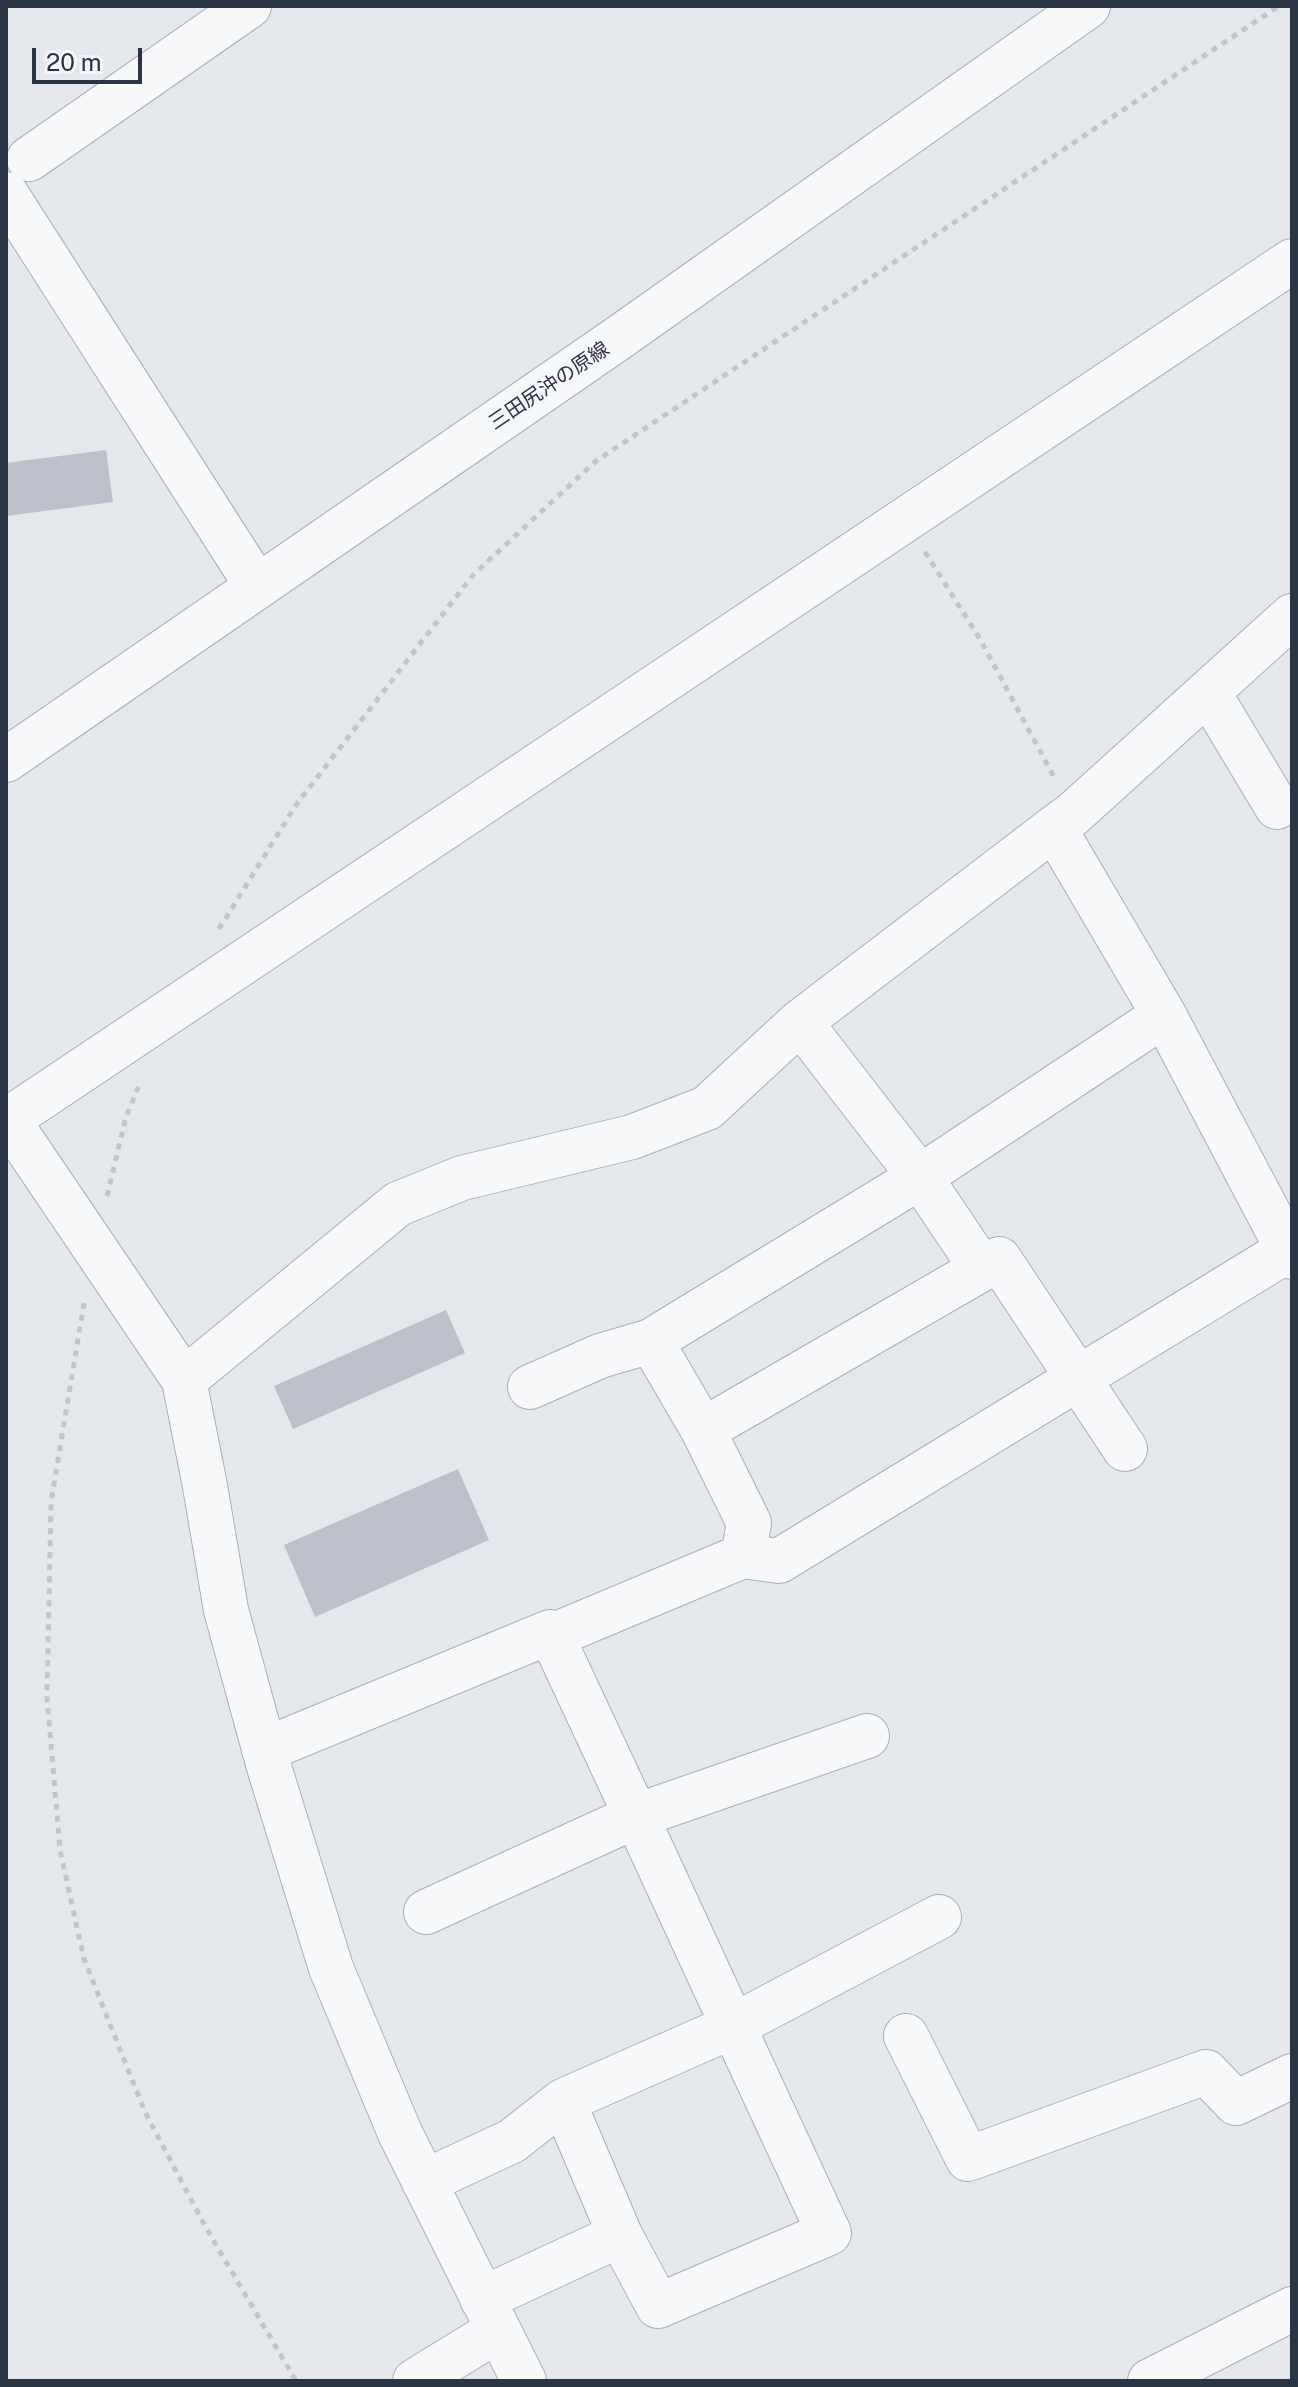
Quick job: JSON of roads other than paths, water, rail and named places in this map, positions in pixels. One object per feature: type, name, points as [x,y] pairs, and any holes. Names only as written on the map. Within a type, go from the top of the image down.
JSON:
[{"type":"street","points":[[249,6],[17,176],[257,586]]},
{"type":"street","name":"三田尻沖の原線","points":[[6,760],[617,339],[1088,6]]},
{"type":"street","points":[[524,2381],[400,2133],[331,1968],[264,1750],[226,1610],[184,1380],[7,1119],[1292,261]]},
{"type":"street","points":[[184,1380],[398,1204],[462,1178],[632,1137],[707,1108],[800,1022],[1073,814],[1292,616]]},
{"type":"street","points":[[1208,692],[1277,807]]},
{"type":"street","points":[[552,1636],[743,1556],[779,1561],[1079,1377],[1290,1253],[1164,1015],[1054,828]]},
{"type":"street","points":[[530,1387],[600,1356],[651,1341],[920,1177],[1164,1015]]},
{"type":"street","points":[[800,1022],[920,1177],[982,1269]]},
{"type":"street","points":[[703,1430],[999,1259],[1125,1449]]},
{"type":"street","points":[[651,1341],[703,1430],[749,1523],[743,1556]]},
{"type":"street","points":[[264,1750],[550,1632],[829,2233],[658,2306],[620,2235],[563,2101]]},
{"type":"street","points":[[426,1912],[636,1816],[867,1736]]},
{"type":"street","points":[[424,2182],[512,2141],[563,2101],[733,2026],[939,1917]]},
{"type":"street","points":[[906,2036],[968,2159],[1206,2072],[1236,2103],[1292,2076]]},
{"type":"street","points":[[415,2381],[490,2314],[620,2235]]},
{"type":"street","points":[[1150,2381],[1292,2309]]}]
